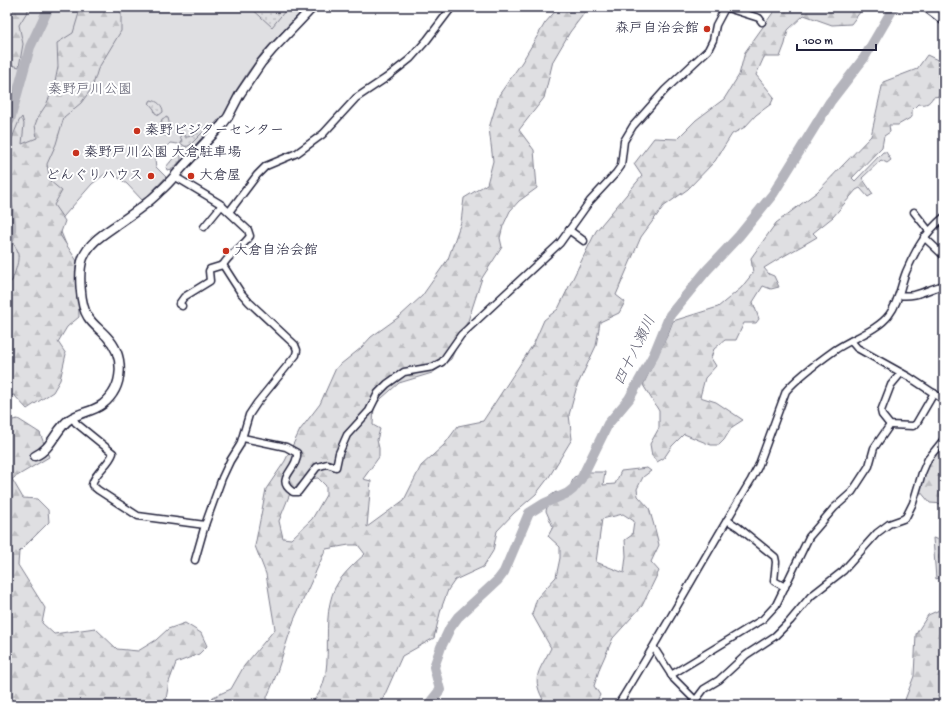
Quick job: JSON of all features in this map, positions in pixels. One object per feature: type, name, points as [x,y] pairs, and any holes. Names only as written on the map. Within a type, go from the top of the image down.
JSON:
[{"type":"highway","points":[[928,7],[944,20]]},
{"type":"main road","points":[[36,456],[43,451],[64,422],[72,417],[96,408],[110,398],[115,392],[120,371],[120,363],[115,347],[108,337],[93,323],[84,308],[81,299],[81,268],[88,248],[161,191],[228,117],[240,94],[261,64],[273,49],[313,7]]},
{"type":"street","points":[[229,212],[257,174],[266,166],[297,152],[323,134],[356,98],[386,78],[410,59],[427,40],[452,7]]},
{"type":"street","points":[[243,438],[286,447],[297,453],[298,458],[286,478],[285,484],[287,489],[293,492],[298,492],[318,467],[327,464],[336,467],[339,453],[348,435],[369,410],[378,392],[404,372],[433,367],[442,362],[461,335],[560,243],[600,189],[621,166],[624,141],[633,126],[665,90],[708,50],[713,40],[716,25],[724,7],[732,11],[759,18],[762,22]]},
{"type":"street","points":[[174,177],[222,205],[248,230],[250,236],[246,242],[228,257],[223,265],[210,269],[210,282],[184,297],[179,304],[182,306]]},
{"type":"street","points":[[204,227],[222,205]]},
{"type":"street","points":[[914,212],[929,231]]},
{"type":"street","points":[[618,705],[654,648],[758,467],[786,391],[835,350],[876,326],[888,316],[899,295],[906,272],[924,237],[944,218]]},
{"type":"street","points":[[569,230],[584,241]]},
{"type":"street","points":[[924,237],[944,256]]},
{"type":"street","points":[[195,560],[205,525],[222,478],[243,438],[249,415],[296,355],[297,350],[295,345],[241,293],[223,265]]},
{"type":"street","points":[[899,295],[912,296],[944,285]]},
{"type":"street","points":[[851,341],[857,348],[934,392],[944,400]]},
{"type":"street","points":[[901,373],[891,385],[881,411],[882,415],[890,425],[913,426],[916,424],[934,392]]},
{"type":"street","points":[[72,417],[76,423],[113,453],[111,460],[93,480],[92,485],[98,490],[138,516],[205,525]]},
{"type":"street","points":[[671,675],[763,619],[776,605],[809,537],[834,508],[852,492],[869,466],[874,448],[890,425]]},
{"type":"street","points":[[654,648],[671,675],[694,703],[704,689],[719,680],[746,655],[775,636],[811,596],[843,572],[877,533],[888,524],[906,517],[913,503],[928,459],[944,439]]},
{"type":"street","points":[[728,520],[775,557],[776,562],[774,581],[785,587]]},
{"type":"green space","name":"秦野戸川公園","points":[[7,7],[297,7],[301,12],[262,53],[248,72],[235,92],[237,93],[221,122],[218,120],[189,152],[178,144],[170,143],[155,159],[156,167],[166,177],[146,198],[142,200],[127,184],[109,171],[92,184],[64,216],[60,222],[61,232],[78,274],[7,384]]},
{"type":"green space","points":[[7,7],[30,7],[19,25],[23,44],[19,67],[12,65],[7,55]]},
{"type":"green space","points":[[90,7],[126,7],[121,10],[121,31],[98,69],[92,88],[81,103],[64,117],[56,144],[47,164],[50,181],[62,191],[54,205],[65,221],[60,235],[77,261],[79,317],[67,327],[58,342],[66,354],[60,380],[53,392],[27,409],[14,395],[7,397],[7,284],[12,281],[18,263],[18,253],[12,242],[7,237],[7,141],[10,143],[22,117],[24,124],[22,144],[37,138],[35,125],[54,87],[58,67],[57,43],[73,33],[79,13]]},
{"type":"green space","points":[[250,7],[280,7],[285,11],[272,27]]},
{"type":"green space","points":[[559,7],[589,7],[570,32],[553,61],[544,98],[519,130],[534,150],[537,188],[519,201],[510,211],[503,226],[500,238],[502,247],[482,278],[468,321],[451,359],[432,373],[399,383],[374,405],[373,425],[380,429],[377,440],[379,457],[363,479],[371,481],[367,527],[404,500],[421,466],[444,445],[458,426],[483,421],[534,343],[544,320],[558,309],[596,231],[642,176],[634,164],[654,138],[677,139],[696,120],[724,99],[739,75],[745,52],[777,7],[864,7],[851,24],[832,25],[804,15],[788,30],[780,57],[764,57],[756,75],[774,97],[771,104],[756,115],[745,127],[732,134],[715,161],[688,189],[663,207],[641,237],[616,295],[625,302],[619,313],[600,322],[596,346],[577,386],[569,415],[572,439],[549,477],[536,494],[514,513],[497,531],[493,551],[483,567],[455,580],[448,590],[441,609],[434,638],[402,656],[382,701],[384,705],[309,705],[319,693],[325,679],[327,663],[327,629],[332,596],[342,577],[365,554],[358,545],[349,545],[326,549],[294,620],[274,681],[267,697],[267,705],[206,705],[213,697],[231,689],[244,666],[275,629],[266,574],[255,546],[266,489],[285,461],[300,430],[320,404],[336,368],[361,348],[371,337],[399,317],[422,296],[448,259],[461,222],[464,198],[487,184],[493,161],[489,128],[499,95],[522,62],[545,23]],"holes":[[[318,478],[326,486],[326,495],[312,519],[291,539],[283,538],[279,521],[291,491],[303,480]]]},
{"type":"green space","points":[[927,55],[944,63],[944,97],[941,99],[941,96],[933,97],[927,104],[918,104],[912,110],[912,117],[898,125],[889,125],[890,132],[884,136],[882,147],[852,178],[855,181],[883,152],[886,152],[891,160],[887,163],[881,160],[862,178],[873,194],[868,197],[860,188],[856,190],[833,217],[813,233],[817,237],[764,268],[769,274],[774,276],[779,287],[771,289],[763,286],[753,302],[759,319],[756,323],[744,323],[736,340],[725,340],[714,349],[711,358],[716,366],[705,378],[700,397],[716,402],[743,420],[732,427],[719,445],[711,445],[684,434],[672,446],[664,458],[657,462],[652,456],[650,444],[659,428],[659,411],[643,385],[673,321],[718,307],[741,288],[753,273],[751,258],[776,223],[817,192],[871,136],[883,82],[917,69]]},
{"type":"green space","points":[[151,100],[161,105],[163,112],[159,115],[155,113],[154,109],[149,103]]},
{"type":"green space","points":[[166,117],[168,118],[169,122],[167,130],[168,135],[166,136],[162,134],[159,128],[162,119]]},
{"type":"green space","points":[[201,127],[206,129],[190,145],[186,147],[180,143],[182,140],[180,137],[181,134],[185,135],[185,137],[193,136],[199,132]]},
{"type":"green space","points":[[179,154],[181,156],[181,160],[173,169],[167,170],[166,167],[176,155]]},
{"type":"green space","points":[[18,419],[40,433],[49,457],[12,479],[23,498],[37,499],[48,510],[49,522],[19,552],[18,565],[45,608],[42,623],[54,634],[95,628],[117,649],[138,651],[156,640],[168,629],[185,623],[201,633],[207,646],[199,654],[176,663],[169,682],[166,699],[175,705],[7,705],[7,421]]},
{"type":"green space","points":[[944,445],[944,504],[930,503],[920,491],[927,466]]},
{"type":"green space","points":[[647,468],[651,471],[643,477],[637,489],[638,496],[649,508],[655,529],[659,545],[651,562],[659,571],[642,606],[613,638],[600,667],[594,686],[600,695],[595,705],[544,705],[545,703],[540,694],[537,680],[540,669],[551,648],[532,614],[537,598],[556,577],[560,558],[560,547],[548,536],[553,527],[546,511],[550,496],[556,492],[566,497],[571,495],[571,484],[574,477],[588,472],[605,472],[603,485],[615,484],[621,471]],"holes":[[[623,514],[634,521],[632,535],[625,540],[626,556],[624,573],[596,562],[602,519]]]},
{"type":"green space","points":[[933,538],[944,541],[944,576],[936,579]]},
{"type":"green space","points":[[944,608],[944,705],[903,705],[914,676],[916,634],[928,615]]},
{"type":"waterway","points":[[7,123],[10,120],[30,47],[49,7]]},
{"type":"waterway","name":"四十八瀬川","points":[[428,705],[440,690],[434,667],[450,628],[458,617],[498,580],[504,572],[529,513],[545,503],[568,493],[581,479],[608,424],[629,399],[654,354],[670,315],[707,270],[739,236],[773,194],[830,102],[864,58],[894,7]]},
{"type":"waterway","points":[[7,202],[11,219],[11,235],[7,246]]},
{"type":"place","name":"森戸自治会館","points":[[707,29]]},
{"type":"place","name":"秦野ビジターセンター","points":[[137,131]]},
{"type":"place","name":"秦野戸川公園 大倉駐車場","points":[[76,153]]},
{"type":"place","name":"どんぐりハウス","points":[[151,176]]},
{"type":"place","name":"大倉屋","points":[[191,176]]},
{"type":"place","name":"大倉自治会館","points":[[226,251]]}]
